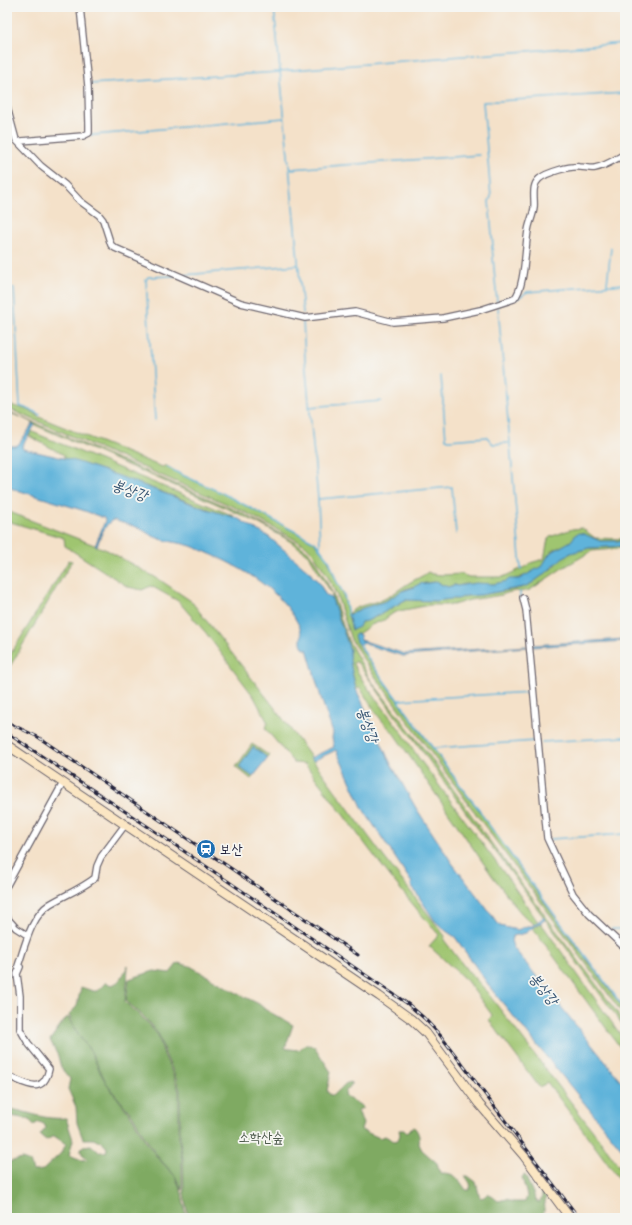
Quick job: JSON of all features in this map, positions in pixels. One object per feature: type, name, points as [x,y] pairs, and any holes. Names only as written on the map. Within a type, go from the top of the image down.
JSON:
[{"type":"main road","points":[[7,745],[411,1019],[426,1033],[479,1104],[524,1156],[570,1218]]},
{"type":"street","points":[[19,143],[21,141],[83,136],[88,133],[88,86],[80,7]]},
{"type":"street","points":[[7,107],[14,134],[19,143],[80,201],[99,215],[103,220],[112,245],[131,256],[222,296],[251,306],[305,318],[355,312],[393,322],[443,318],[466,314],[514,299],[517,296],[521,285],[528,227],[534,208],[534,189],[537,182],[544,176],[565,169],[579,167],[594,169],[625,154]]},
{"type":"street","points":[[523,598],[526,610],[547,838],[574,894],[589,914],[625,948]]},
{"type":"street","points":[[7,885],[62,783]]},
{"type":"street","points":[[7,1076],[31,1086],[37,1086],[45,1080],[49,1069],[28,1043],[20,1029],[20,996],[17,974],[27,935],[48,905],[86,886],[95,878],[97,866],[101,857],[125,825]]},
{"type":"street","points":[[7,918],[10,924],[27,935]]},
{"type":"green space","points":[[7,404],[28,410],[39,417],[157,465],[163,467],[165,465],[180,474],[222,493],[314,542],[327,558],[343,594],[352,630],[361,622],[367,621],[381,614],[405,600],[437,601],[521,588],[532,583],[555,566],[560,559],[571,553],[589,548],[625,546],[625,548],[592,551],[561,569],[530,590],[520,592],[516,591],[453,605],[430,605],[399,611],[356,634],[358,644],[368,660],[479,810],[553,915],[625,1011],[625,1017],[371,671],[351,640],[337,596],[327,575],[313,553],[305,545],[243,511],[7,408]]},
{"type":"green space","points":[[7,411],[242,513],[295,542],[308,551],[332,592],[348,640],[370,679],[431,758],[489,840],[625,1023],[625,1028],[357,662],[354,662],[353,664],[365,684],[510,881],[538,922],[535,925],[517,909],[493,877],[392,731],[378,716],[360,688],[356,689],[350,664],[350,650],[332,599],[332,594],[308,554],[285,538],[256,522],[35,425],[30,421]]},
{"type":"green space","points":[[32,431],[234,516],[233,518],[105,471],[64,458],[64,455],[29,436]]},
{"type":"green space","points":[[7,511],[107,550],[160,580],[191,601],[278,712],[380,852],[445,936],[444,940],[467,970],[483,987],[606,1148],[625,1174],[625,1187],[547,1082],[540,1088],[489,1020],[492,1015],[467,981],[429,946],[439,935],[387,872],[305,764],[294,763],[265,728],[268,723],[254,697],[206,633],[178,601],[151,586],[142,590],[128,587],[65,546],[64,538],[7,521]]},
{"type":"green space","points":[[582,528],[595,538],[625,539],[625,541],[600,541],[575,536],[570,542],[550,553],[542,566],[537,570],[519,578],[494,584],[466,584],[448,587],[433,582],[426,583],[405,589],[386,601],[363,608],[348,615],[358,607],[386,598],[428,572],[443,575],[461,574],[469,577],[503,577],[527,566],[530,563],[544,559],[548,539],[550,537],[572,529]]},
{"type":"green space","points":[[69,560],[72,561],[7,671],[7,662],[10,655]]},
{"type":"green space","points":[[252,744],[270,756],[268,758],[253,747],[239,767],[253,777],[251,779],[236,767]]},
{"type":"green space","points":[[541,923],[625,1041],[625,1054],[533,928]]},
{"type":"green space","name":"소학산숲","points":[[178,963],[190,966],[259,1004],[266,1010],[293,1025],[285,1048],[299,1050],[305,1044],[314,1046],[331,1072],[327,1091],[330,1095],[334,1095],[345,1084],[350,1082],[352,1084],[346,1091],[345,1096],[363,1108],[358,1110],[363,1124],[361,1130],[380,1138],[385,1136],[394,1141],[398,1140],[400,1135],[399,1130],[404,1130],[407,1133],[414,1127],[418,1133],[419,1144],[422,1150],[437,1163],[440,1173],[453,1175],[466,1190],[469,1190],[470,1186],[470,1183],[465,1176],[468,1176],[476,1182],[480,1198],[484,1197],[488,1193],[498,1201],[507,1199],[513,1202],[525,1202],[527,1196],[522,1177],[525,1175],[537,1202],[540,1202],[542,1196],[541,1190],[544,1190],[546,1195],[543,1218],[188,1218],[184,1193],[183,1159],[180,1141],[180,1090],[159,1035],[144,1017],[126,1001],[129,979],[154,971],[170,973]]},
{"type":"green space","points":[[128,965],[125,1002],[143,1018],[158,1035],[164,1055],[179,1091],[179,1141],[182,1159],[182,1190],[175,1176],[158,1157],[133,1116],[108,1086],[91,1052],[77,1033],[69,1015],[77,1006],[81,987],[98,991],[106,982],[111,985],[114,984],[122,977]]},
{"type":"green space","points":[[68,1017],[77,1033],[91,1052],[108,1086],[132,1117],[157,1157],[175,1176],[182,1193],[186,1218],[7,1218],[7,1162],[22,1159],[30,1162],[33,1171],[43,1170],[61,1153],[66,1144],[54,1136],[46,1140],[40,1135],[46,1128],[44,1124],[39,1122],[34,1125],[28,1119],[11,1116],[11,1109],[51,1118],[66,1118],[73,1140],[69,1155],[82,1160],[88,1159],[82,1154],[80,1149],[83,1146],[91,1145],[99,1152],[106,1152],[107,1148],[102,1142],[94,1139],[83,1139],[77,1123],[76,1107],[68,1089],[70,1079],[61,1068],[58,1056],[50,1040],[64,1020]]},
{"type":"water","name":"봉상강","points":[[33,424],[35,425],[22,446],[23,449],[72,460],[203,508],[237,518],[269,537],[310,572],[319,582],[325,594],[332,599],[350,650],[349,654],[356,689],[390,762],[416,808],[452,863],[500,926],[517,930],[527,926],[532,926],[544,917],[545,920],[526,933],[513,936],[511,940],[513,947],[625,1086],[625,1153],[492,990],[455,937],[435,921],[411,885],[412,883],[363,809],[336,750],[313,761],[310,758],[334,747],[332,738],[333,733],[307,649],[304,649],[301,644],[300,628],[284,603],[261,582],[234,565],[191,546],[159,539],[139,528],[130,525],[113,520],[107,525],[97,546],[95,546],[105,521],[104,518],[7,487],[7,446],[18,445]]},
{"type":"water","points":[[579,533],[600,541],[625,541],[625,546],[589,548],[571,553],[562,558],[546,573],[524,587],[481,595],[466,596],[458,599],[437,601],[405,600],[367,621],[361,622],[359,627],[352,630],[348,615],[363,608],[386,601],[402,591],[415,587],[419,584],[436,582],[448,587],[476,583],[494,584],[507,581],[509,579],[519,579],[542,566],[550,553],[571,541],[576,534]]},
{"type":"water","points":[[356,634],[360,635],[361,640],[405,654],[528,647],[403,656],[362,643],[359,644],[356,642],[354,636]]},
{"type":"water","points":[[625,639],[625,641],[531,647],[532,645]]},
{"type":"water","points":[[253,747],[268,758],[253,777],[239,767]]},
{"type":"waterway","points":[[274,7],[303,313]]},
{"type":"waterway","points":[[479,55],[625,43]]},
{"type":"waterway","points":[[280,71],[475,55]]},
{"type":"waterway","points":[[90,84],[279,72]]},
{"type":"waterway","points":[[497,302],[489,201],[491,197],[483,102],[625,93]]},
{"type":"waterway","points":[[90,133],[91,135],[94,135],[284,118]]},
{"type":"waterway","points":[[290,169],[479,155]]},
{"type":"waterway","points":[[607,284],[611,248]]},
{"type":"waterway","points":[[184,275],[297,265]]},
{"type":"waterway","points":[[155,420],[146,280],[148,277],[174,276]]},
{"type":"waterway","points":[[517,299],[527,292],[625,284]]},
{"type":"waterway","points":[[7,289],[14,288],[20,406],[40,415]]},
{"type":"waterway","points":[[498,307],[521,569]]},
{"type":"waterway","points":[[303,320],[305,359],[318,499],[320,547]]},
{"type":"waterway","points":[[441,376],[446,439],[487,437],[493,444],[508,443]]},
{"type":"waterway","points":[[309,407],[381,401]]},
{"type":"waterway","points":[[167,467],[222,493],[315,542],[330,562],[336,580],[344,594],[348,615]]},
{"type":"waterway","points":[[318,499],[452,487],[456,534]]},
{"type":"waterway","points":[[520,592],[520,599]]},
{"type":"waterway","points":[[360,643],[369,660],[625,1009]]},
{"type":"waterway","points":[[399,700],[531,692]]},
{"type":"waterway","points":[[542,742],[625,737]]},
{"type":"waterway","points":[[434,748],[535,741]]},
{"type":"waterway","points":[[550,839],[625,834]]},
{"type":"waterway","points":[[612,929],[625,929]]},
{"type":"railway","points":[[7,722],[38,737],[358,955]]},
{"type":"railway","points":[[7,733],[150,828],[408,1004],[440,1035],[579,1218]]},
{"type":"place","name":"보산","points":[[206,849]]}]
